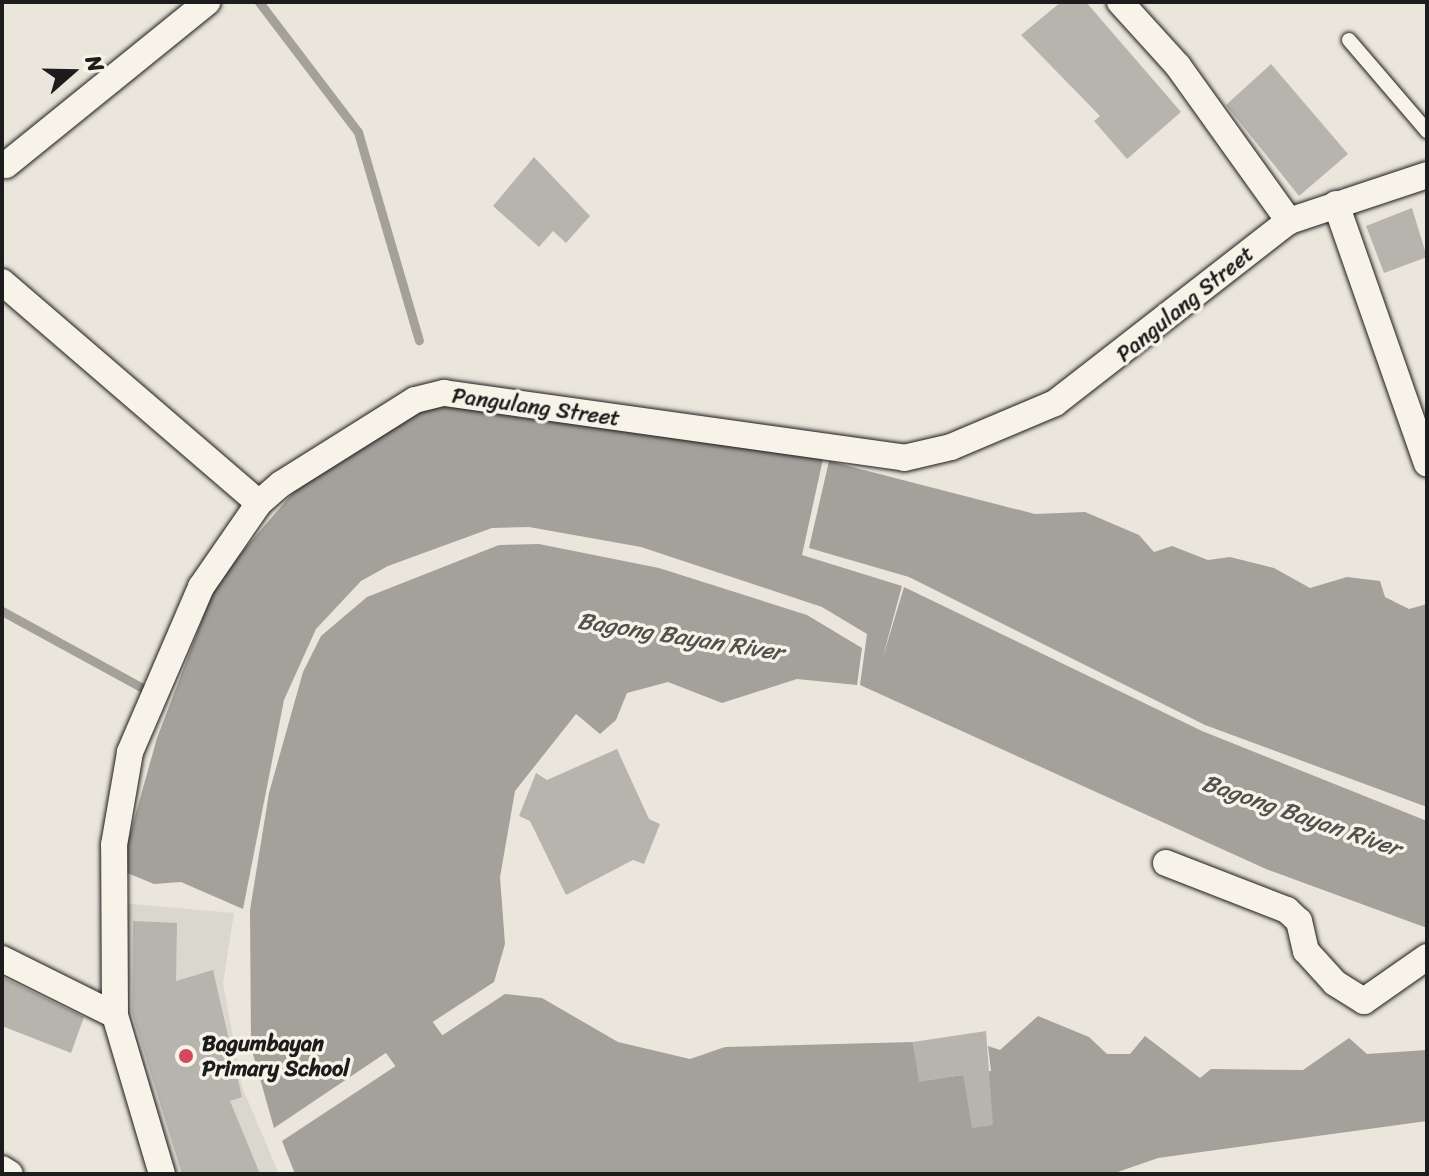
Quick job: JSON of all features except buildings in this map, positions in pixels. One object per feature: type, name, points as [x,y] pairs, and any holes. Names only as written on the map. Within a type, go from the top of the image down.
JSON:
[{"type":"street","points":[[3,166],[207,2]]},
{"type":"street","points":[[1120,2],[1178,66],[1289,221]]},
{"type":"street","name":"Pangulang Street","points":[[162,1174],[115,1015],[109,912],[130,752],[201,587],[259,503],[415,400],[444,393],[904,458],[951,447],[1055,403],[1289,221],[1427,175]]},
{"type":"street","points":[[1336,204],[1427,464]]},
{"type":"street","points":[[2,282],[259,503]]},
{"type":"street","points":[[1166,863],[1287,910],[1299,921],[1306,951],[1335,983],[1364,1001],[1427,957]]},
{"type":"street","points":[[2,959],[115,1015]]},
{"type":"street","points":[[2,1169],[10,1174]]},
{"type":"lane","points":[[1349,40],[1427,131]]},
{"type":"shaded area","name":"Bagumbayan Primary School","points":[[120,903],[234,913],[223,983],[242,1087],[279,1174],[174,1174],[127,1025]]},
{"type":"water","points":[[435,397],[522,418],[663,431],[823,459],[802,555],[902,586],[882,660],[904,587],[1202,731],[1427,821],[1427,928],[1266,869],[860,685],[867,634],[822,607],[641,547],[529,527],[492,528],[388,566],[361,581],[316,629],[284,700],[243,909],[181,882],[154,884],[120,870],[157,738],[217,581],[297,488]]},
{"type":"water","points":[[829,461],[1035,514],[1085,512],[1139,535],[1154,552],[1172,546],[1208,560],[1230,557],[1274,568],[1310,588],[1347,577],[1380,581],[1385,597],[1409,609],[1427,604],[1427,807],[1205,725],[909,577],[809,548]]},
{"type":"water","points":[[539,544],[659,568],[807,615],[862,648],[857,685],[797,679],[722,703],[668,682],[627,693],[616,720],[600,734],[576,714],[515,791],[500,877],[505,944],[494,982],[411,1036],[412,1044],[405,1040],[274,1128],[251,1047],[250,910],[269,793],[303,672],[321,636],[367,597],[499,545]]},
{"type":"water","points":[[505,994],[542,998],[618,1042],[690,1059],[725,1047],[913,1042],[920,1081],[991,1071],[988,1046],[1000,1050],[1038,1016],[1089,1037],[1107,1054],[1130,1054],[1145,1036],[1200,1078],[1211,1069],[1303,1070],[1349,1038],[1367,1054],[1427,1050],[1427,1121],[1158,1158],[1112,1174],[295,1174],[282,1141]]},
{"type":"waterway","points":[[259,2],[358,132],[419,340]]},
{"type":"waterway","points":[[2,611],[152,693]]},
{"type":"waterway","name":"Bagong Bayan River","points":[[405,970],[404,1030],[508,1174]]},
{"type":"place","name":"Bagumbayan Primary School","points":[[186,1056]]}]
